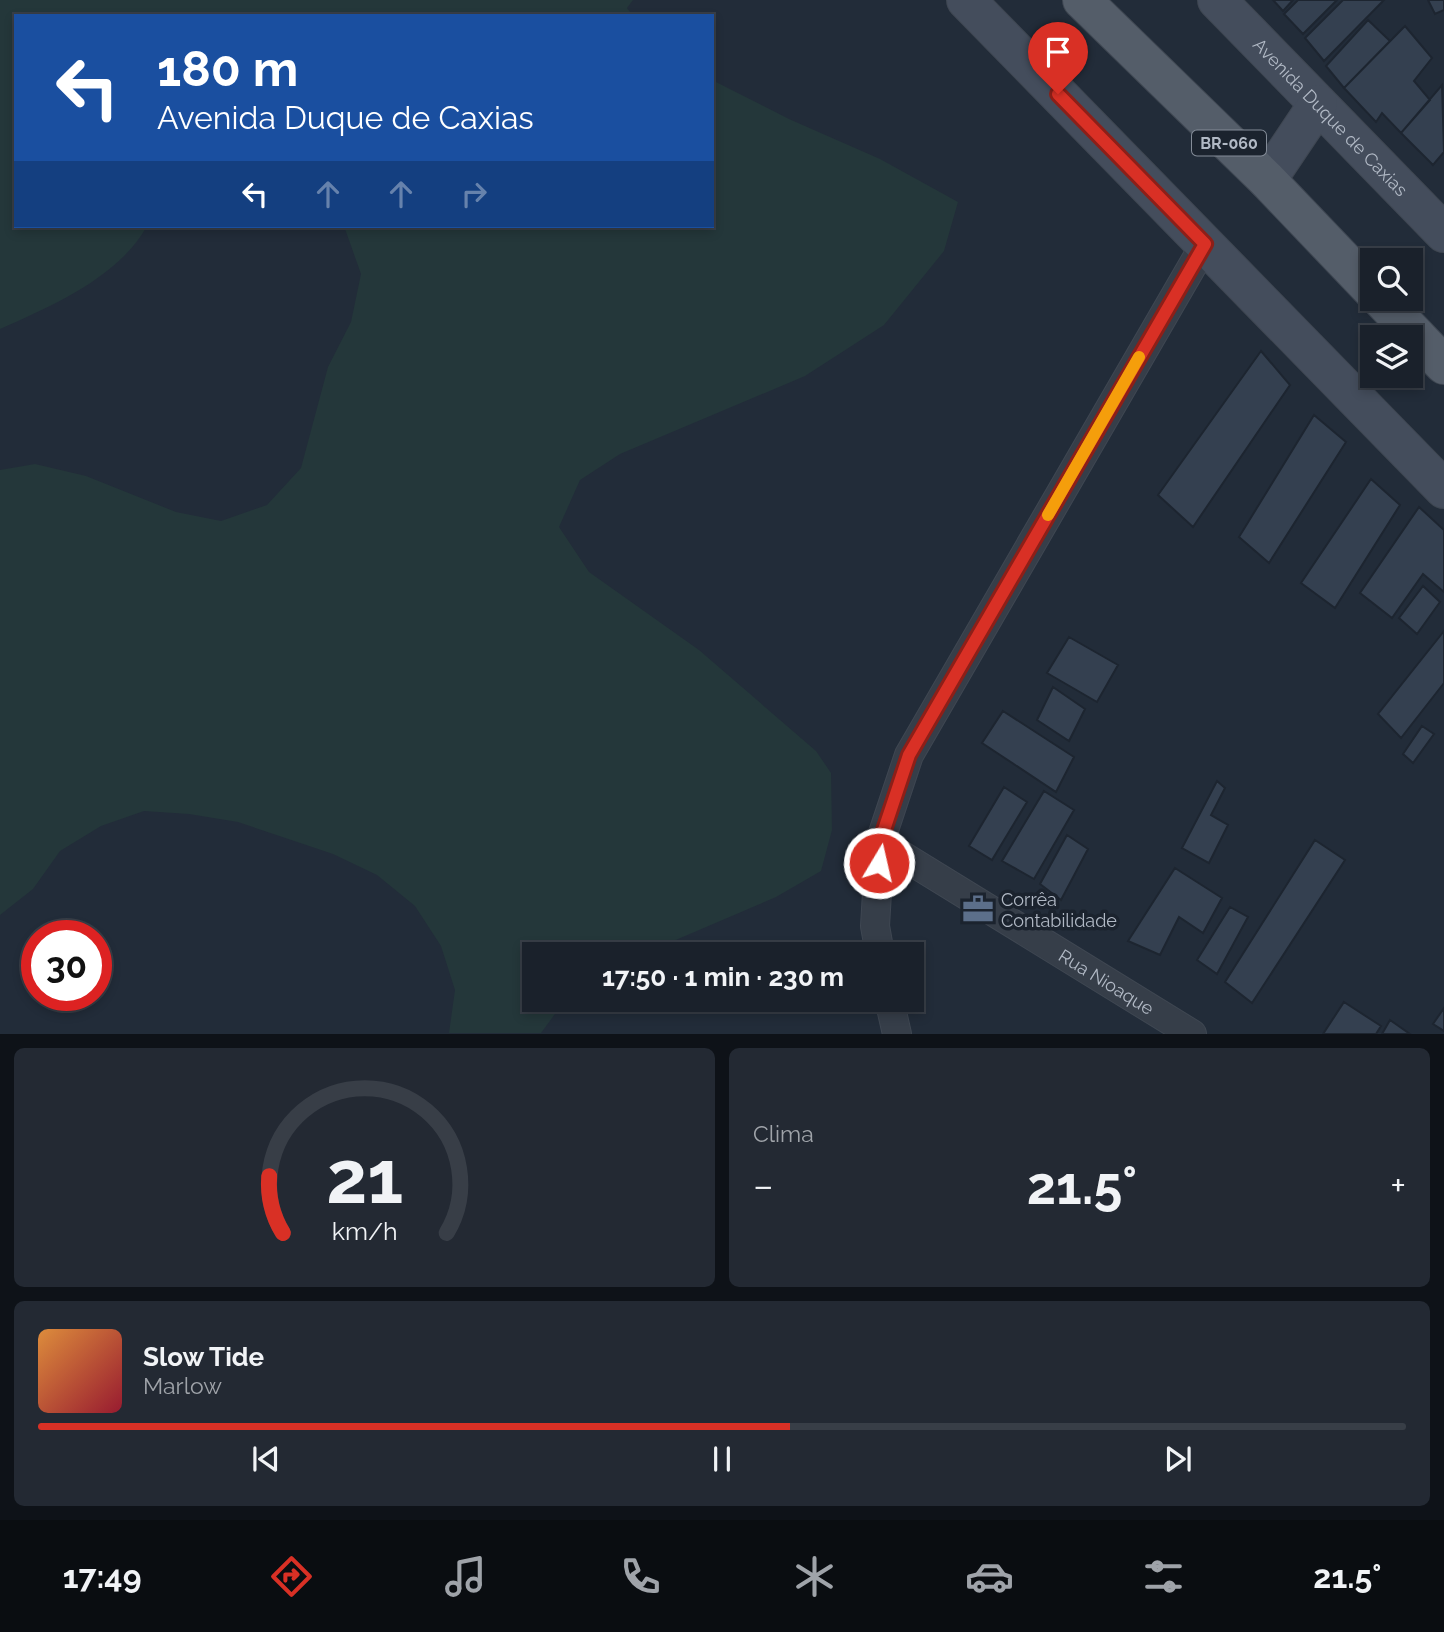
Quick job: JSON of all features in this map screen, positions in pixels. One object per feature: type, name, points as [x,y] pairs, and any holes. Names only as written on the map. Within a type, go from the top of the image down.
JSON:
[{"type":"main road","name":"BR-060","points":[[1082,0],[1267,180],[1360,277]]},
{"type":"main road","points":[[1392,311],[1444,365]]},
{"type":"street","points":[[966,0],[1444,489]]},
{"type":"street","name":"Avenida Duque de Caxias","points":[[1217,0],[1444,233]]},
{"type":"street","points":[[1267,180],[1318,104]]},
{"type":"street","points":[[878,942],[875,926],[880,842],[909,755],[1205,244]]},
{"type":"street","name":"Rua Nioaque","points":[[880,842],[1192,1034]]},
{"type":"street","points":[[892,1012],[897,1034]]},
{"type":"shaded area","points":[[0,0],[633,0],[627,8],[632,14],[14,14],[14,228],[146,228],[135,244],[102,275],[62,300],[0,329]]},
{"type":"shaded area","points":[[714,81],[789,119],[880,159],[958,202],[944,251],[884,325],[805,376],[620,454],[580,480],[559,527],[589,572],[699,650],[816,751],[831,773],[832,830],[821,871],[776,897],[671,942],[522,942],[522,1012],[556,1012],[541,1033],[449,1033],[455,990],[441,946],[415,906],[377,875],[333,854],[238,822],[189,814],[144,811],[101,826],[60,851],[33,889],[0,915],[0,470],[35,464],[86,476],[176,512],[221,521],[267,505],[301,468],[328,367],[351,322],[361,274],[345,228],[714,228]]},
{"type":"building","points":[[1273,0],[1293,0],[1283,11]]},
{"type":"building","points":[[1298,0],[1337,0],[1303,34],[1284,14]]},
{"type":"building","points":[[1343,0],[1384,0],[1324,61],[1305,38]]},
{"type":"building","points":[[1428,0],[1444,0],[1444,10],[1435,14]]},
{"type":"building","points":[[1368,20],[1390,41],[1344,88],[1326,66]]},
{"type":"building","points":[[1405,26],[1432,58],[1414,81],[1430,100],[1401,133],[1382,113],[1376,122],[1344,88]]},
{"type":"building","points":[[1442,85],[1444,152],[1433,165],[1401,133]]},
{"type":"building","points":[[1261,351],[1290,385],[1193,527],[1158,495]]},
{"type":"building","points":[[1314,415],[1346,442],[1269,563],[1239,537]]},
{"type":"building","points":[[1371,479],[1400,505],[1335,608],[1301,583]]},
{"type":"building","points":[[1419,507],[1444,530],[1444,592],[1423,574],[1392,618],[1360,593]]},
{"type":"building","points":[[1423,586],[1440,602],[1417,634],[1399,618]]},
{"type":"building","points":[[1444,631],[1444,683],[1401,738],[1378,714]]},
{"type":"building","points":[[1069,637],[1118,665],[1097,702],[1047,673]]},
{"type":"building","points":[[1053,687],[1085,709],[1069,741],[1037,720]]},
{"type":"building","points":[[1003,711],[1074,757],[1056,792],[982,743]]},
{"type":"building","points":[[1422,726],[1434,734],[1413,763],[1403,754]]},
{"type":"building","points":[[1217,781],[1225,788],[1211,815],[1228,825],[1209,863],[1182,848]]},
{"type":"building","points":[[1004,787],[1027,802],[992,860],[969,846]]},
{"type":"building","points":[[1044,791],[1074,810],[1034,879],[1002,861]]},
{"type":"building","points":[[1067,835],[1088,849],[1061,900],[1040,884]]},
{"type":"building","points":[[1315,840],[1345,860],[1252,1003],[1225,982]]},
{"type":"building","points":[[1175,868],[1222,898],[1203,933],[1179,917],[1160,955],[1128,941]]},
{"type":"building","points":[[1230,907],[1248,917],[1217,974],[1197,960]]},
{"type":"building","points":[[1344,1002],[1381,1026],[1376,1034],[1323,1034]]},
{"type":"building","points":[[1444,1008],[1444,1031],[1433,1024]]},
{"type":"building","points":[[1390,1020],[1410,1034],[1382,1034]]},
{"type":"slow traffic","points":[[1048,515],[1139,357]]},
{"type":"place","name":"Corrêa Contabilidade","points":[[978,909]]},
{"type":"route","points":[[879,863],[880,842],[909,755],[1205,244],[1058,94]]}]
